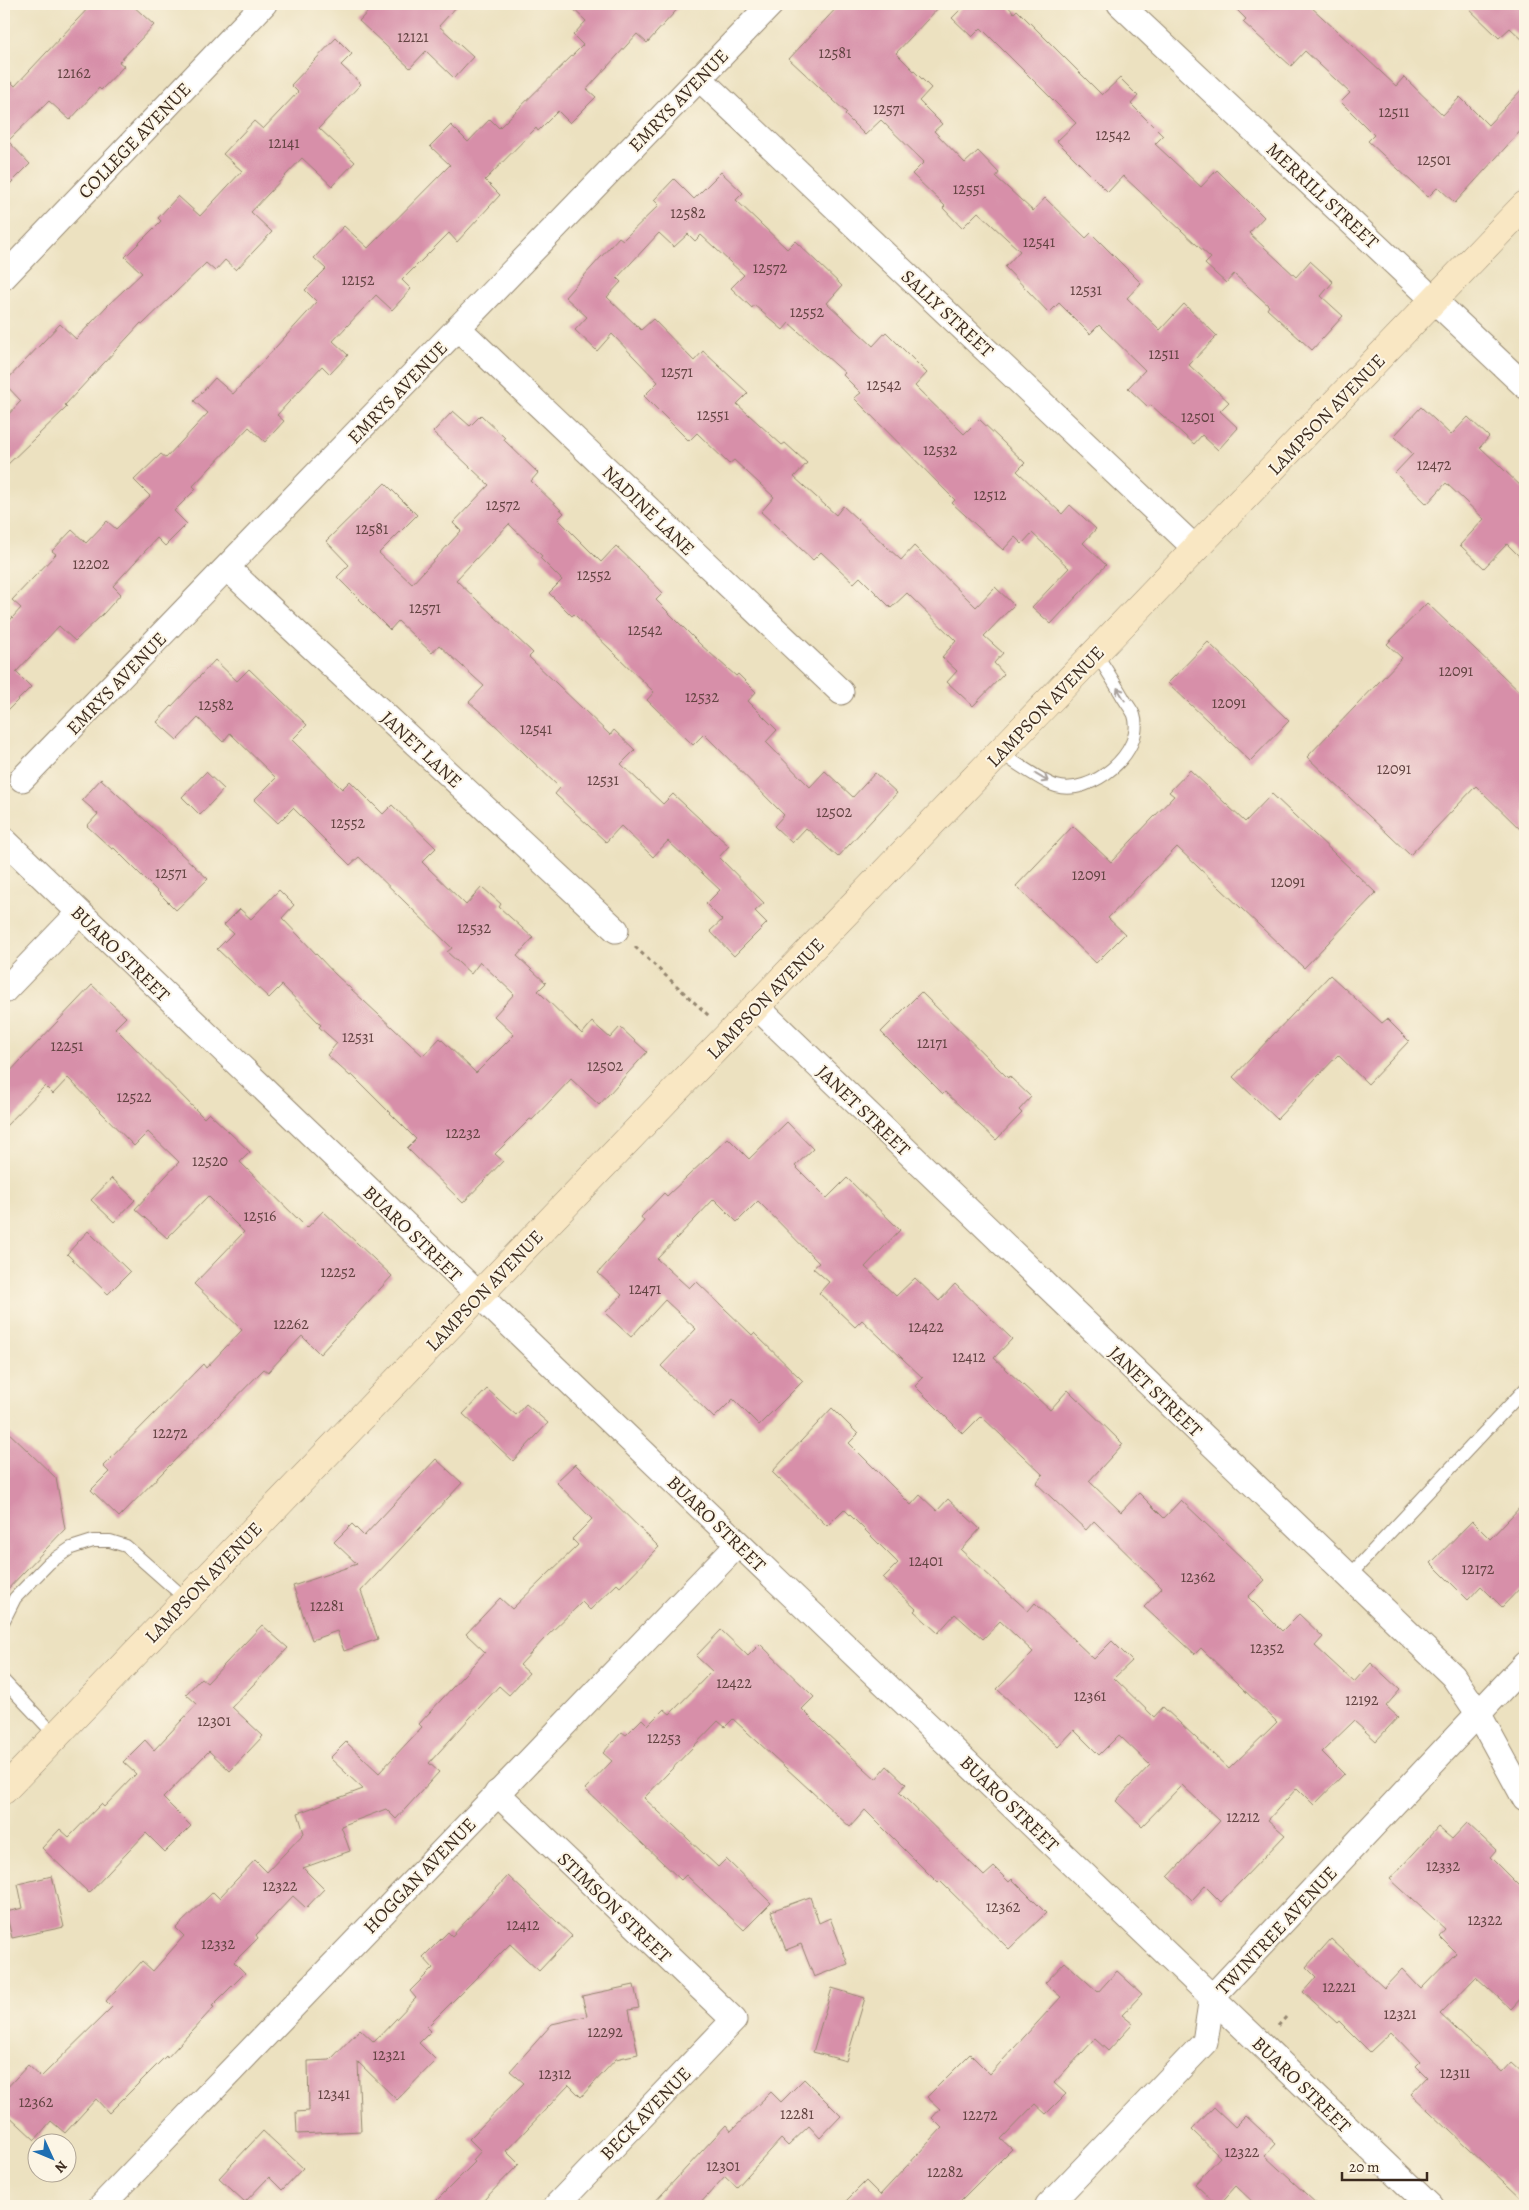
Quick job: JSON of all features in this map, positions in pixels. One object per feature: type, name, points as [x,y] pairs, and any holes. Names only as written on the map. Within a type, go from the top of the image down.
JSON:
[{"type":"street","name":"COLLEGE AVENUE","points":[[4,277],[264,4]]},
{"type":"street","name":"EMRYS AVENUE","points":[[22,779],[771,4]]},
{"type":"street","name":"MERRILL STREET","points":[[1120,4],[1525,386]]},
{"type":"street","name":"SALLY STREET","points":[[699,78],[1196,548]]},
{"type":"street","name":"LAMPSON AVENUE","points":[[4,1790],[478,1295],[559,1214],[1525,205]]},
{"type":"street","name":"NADINE LANE","points":[[458,328],[841,692]]},
{"type":"street","name":"JANET LANE","points":[[228,568],[616,930]]},
{"type":"street","name":"BUARO STREET","points":[[4,840],[1430,2206]]},
{"type":"street","points":[[4,991],[79,913]]},
{"type":"street","name":"JANET STREET","points":[[757,1007],[1453,1676],[1478,1713],[1525,1799]]},
{"type":"street","name":"HOGGAN AVENUE","points":[[100,2206],[738,1544]]},
{"type":"street","name":"TWINTREE AVENUE","points":[[1048,2206],[1205,2042],[1212,1997],[1525,1664]]},
{"type":"street","name":"STIMSON STREET","points":[[497,1793],[734,2020]]},
{"type":"street","name":"BECK AVENUE","points":[[556,2206],[734,2020]]},
{"type":"lane","points":[[1000,753],[1056,786],[1076,788],[1095,780],[1114,768],[1126,753],[1134,736],[1134,716],[1096,653]]},
{"type":"lane","points":[[1349,1576],[1525,1389]]},
{"type":"lane","points":[[4,1620],[15,1598],[49,1563],[71,1548],[93,1541],[110,1541],[126,1546],[186,1600]]},
{"type":"lane","points":[[4,1680],[56,1736]]},
{"type":"path","points":[[616,930],[730,1035]]},
{"type":"building","points":[[92,4],[131,4],[154,25],[119,62],[124,66],[101,90],[99,88],[70,120],[49,101],[8,141],[30,164],[4,190],[4,75],[15,86]]},
{"type":"building","points":[[375,4],[459,4],[439,26],[473,57],[454,78],[426,51],[410,68],[359,21]]},
{"type":"building","points":[[568,4],[682,4],[647,43],[637,34],[587,89],[596,97],[570,123],[558,111],[538,131],[536,128],[485,180],[500,195],[457,242],[449,233],[402,280],[411,289],[392,310],[376,295],[333,341],[348,355],[330,374],[322,366],[277,415],[284,421],[265,442],[249,427],[193,486],[196,489],[174,511],[187,524],[165,546],[157,538],[113,586],[121,594],[104,613],[75,641],[59,626],[16,672],[31,687],[4,714],[4,627],[21,608],[12,600],[56,554],[52,551],[72,530],[86,543],[107,521],[116,529],[150,496],[134,480],[161,454],[166,458],[208,413],[194,401],[215,378],[233,394],[317,302],[305,290],[326,269],[314,258],[344,226],[368,248],[450,165],[430,146],[451,125],[468,142],[490,119],[499,128],[583,45],[573,35],[586,21]]},
{"type":"building","points":[[840,4],[942,4],[896,53],[931,88],[919,101],[942,124],[934,131],[965,163],[978,151],[999,173],[996,177],[1033,211],[1045,198],[1086,238],[1091,233],[1141,283],[1127,298],[1160,330],[1184,304],[1217,336],[1189,365],[1229,402],[1220,411],[1238,428],[1218,450],[1202,435],[1194,444],[1151,405],[1148,407],[1128,388],[1145,370],[1099,325],[1090,334],[1059,303],[1049,313],[1005,267],[1020,251],[978,212],[962,228],[943,208],[945,206],[912,174],[924,162],[881,120],[865,135],[845,115],[847,113],[789,59]]},
{"type":"building","points":[[956,4],[1006,4],[1014,13],[1017,10],[1102,95],[1120,78],[1138,96],[1131,104],[1163,136],[1155,144],[1201,187],[1217,170],[1264,217],[1249,233],[1296,277],[1310,261],[1333,282],[1321,296],[1343,316],[1312,350],[1267,309],[1269,306],[1234,274],[1226,283],[1205,264],[1211,258],[1123,176],[1108,192],[1057,141],[1076,123],[981,28],[972,37],[952,18],[961,9]]},
{"type":"building","points":[[1231,4],[1308,4],[1396,86],[1404,77],[1443,115],[1460,97],[1488,125],[1525,86],[1525,126],[1455,203],[1438,187],[1428,197],[1368,141],[1374,135],[1341,102],[1350,93],[1305,51],[1291,66],[1243,22],[1246,19]]},
{"type":"building","points":[[1464,4],[1525,4],[1525,42],[1510,28],[1499,38]]},
{"type":"building","points":[[336,38],[352,54],[341,65],[361,84],[319,128],[355,162],[332,186],[302,158],[251,212],[272,232],[236,270],[225,260],[215,271],[206,263],[143,324],[141,323],[65,405],[67,407],[4,468],[4,419],[21,401],[4,383],[60,324],[76,339],[142,273],[125,257],[161,221],[158,218],[178,196],[200,216],[242,171],[223,154],[254,121],[263,129],[298,92],[291,85]]},
{"type":"building","points":[[721,172],[743,193],[736,200],[787,249],[795,241],[842,286],[827,303],[873,346],[886,332],[927,373],[915,386],[964,434],[979,419],[1025,463],[1017,471],[1062,514],[1070,505],[1096,529],[1083,543],[1106,565],[1051,624],[1032,607],[1069,568],[1032,533],[1022,544],[1015,537],[1003,550],[952,503],[955,500],[854,398],[861,393],[843,375],[845,373],[789,323],[783,330],[754,305],[752,308],[731,288],[744,275],[701,235],[695,241],[688,234],[674,247],[659,233],[617,278],[621,282],[607,297],[641,330],[653,319],[694,361],[703,351],[748,393],[737,404],[782,445],[785,443],[807,463],[794,477],[836,515],[843,506],[901,560],[914,546],[976,607],[995,587],[1014,605],[984,636],[1003,653],[994,663],[1004,674],[973,706],[947,682],[957,671],[942,657],[956,641],[907,593],[891,608],[860,577],[854,583],[821,552],[813,560],[761,512],[774,497],[734,460],[729,464],[697,433],[689,441],[644,396],[658,382],[612,334],[597,351],[575,330],[587,317],[565,297],[619,237],[623,240],[659,205],[654,200],[674,179],[694,199]]},
{"type":"building","points":[[1421,407],[1451,435],[1468,417],[1489,437],[1480,447],[1525,490],[1525,562],[1507,544],[1484,568],[1460,545],[1484,519],[1446,483],[1427,504],[1395,473],[1413,454],[1394,436]]},
{"type":"building","points":[[453,411],[470,426],[481,415],[505,438],[504,440],[538,473],[531,481],[564,513],[558,519],[601,562],[616,546],[663,593],[656,600],[701,645],[736,676],[738,674],[756,692],[748,701],[777,730],[766,742],[810,787],[825,771],[853,797],[875,773],[897,793],[838,857],[806,828],[792,843],[774,826],[784,815],[704,734],[693,745],[647,700],[654,692],[574,614],[572,616],[549,593],[562,580],[540,558],[542,556],[509,524],[456,580],[533,653],[529,657],[610,735],[614,730],[635,750],[621,764],[663,804],[673,794],[729,846],[719,857],[764,903],[755,911],[767,923],[734,956],[710,931],[722,920],[706,904],[720,890],[668,841],[653,857],[621,826],[606,842],[555,794],[560,788],[469,702],[484,686],[439,645],[432,653],[398,621],[390,630],[337,577],[349,565],[326,541],[385,483],[417,515],[379,553],[412,584],[461,531],[453,523],[489,485],[433,432]]},
{"type":"building","points":[[1427,603],[1525,697],[1525,834],[1476,786],[1410,855],[1307,757],[1402,658],[1387,644]]},
{"type":"building","points":[[1208,642],[1289,721],[1250,761],[1168,683]]},
{"type":"building","points":[[215,660],[237,681],[249,669],[307,725],[292,740],[342,789],[350,781],[383,814],[392,805],[436,848],[422,862],[466,905],[482,887],[501,904],[499,907],[533,938],[517,956],[546,983],[538,991],[582,1034],[592,1022],[610,1038],[620,1027],[647,1052],[599,1105],[571,1079],[532,1120],[530,1119],[495,1154],[503,1161],[463,1203],[407,1148],[416,1139],[352,1075],[350,1076],[327,1055],[337,1043],[319,1027],[321,1025],[282,985],[269,998],[217,949],[233,933],[224,925],[240,909],[251,919],[279,890],[294,905],[282,918],[335,974],[423,1056],[440,1038],[476,1073],[514,1035],[494,1016],[514,994],[480,962],[471,974],[447,952],[452,948],[359,857],[350,865],[293,808],[278,823],[254,800],[276,778],[230,733],[223,742],[198,718],[177,740],[157,722]]},
{"type":"building","points":[[1190,770],[1245,822],[1272,794],[1376,893],[1304,968],[1177,847],[1108,918],[1125,934],[1096,963],[1016,886],[1073,826],[1111,862],[1174,796],[1169,792]]},
{"type":"building","points":[[206,772],[224,789],[200,815],[182,797]]},
{"type":"building","points":[[101,779],[208,879],[176,910],[114,848],[112,849],[87,826],[98,814],[82,800]]},
{"type":"building","points":[[1330,975],[1382,1023],[1387,1019],[1409,1041],[1368,1084],[1338,1055],[1277,1119],[1233,1077]]},
{"type":"building","points":[[92,985],[126,1017],[115,1028],[204,1118],[209,1113],[250,1152],[240,1162],[307,1228],[323,1211],[392,1276],[320,1354],[302,1336],[268,1372],[264,1369],[119,1517],[91,1490],[109,1472],[103,1466],[203,1364],[206,1368],[242,1330],[194,1284],[244,1232],[208,1196],[167,1238],[135,1209],[179,1162],[148,1132],[134,1146],[68,1078],[53,1094],[45,1086],[4,1128],[4,1078]]},
{"type":"building","points":[[921,992],[1008,1078],[1009,1076],[1031,1097],[1019,1110],[1022,1113],[996,1140],[945,1092],[943,1094],[881,1032]]},
{"type":"building","points":[[787,1122],[813,1149],[795,1166],[827,1198],[847,1178],[900,1230],[865,1267],[896,1296],[915,1278],[939,1301],[955,1284],[1012,1339],[994,1358],[1050,1410],[1068,1390],[1123,1444],[1089,1481],[1121,1512],[1139,1493],[1164,1518],[1181,1500],[1265,1580],[1248,1597],[1282,1631],[1299,1614],[1323,1637],[1315,1646],[1354,1682],[1371,1663],[1400,1690],[1386,1706],[1398,1717],[1376,1741],[1354,1721],[1322,1752],[1344,1774],[1314,1805],[1297,1788],[1268,1820],[1285,1835],[1221,1902],[1205,1886],[1192,1900],[1168,1877],[1220,1821],[1182,1785],[1142,1826],[1116,1801],[1150,1765],[1119,1735],[1099,1755],[1074,1730],[1058,1747],[997,1689],[1033,1652],[1000,1621],[983,1639],[955,1614],[938,1633],[883,1578],[898,1563],[844,1509],[827,1526],[772,1472],[832,1408],[858,1434],[849,1443],[911,1505],[920,1495],[937,1511],[948,1499],[980,1529],[961,1550],[1028,1611],[1035,1603],[1094,1659],[1112,1641],[1132,1661],[1114,1678],[1154,1717],[1163,1707],[1229,1769],[1277,1722],[1201,1648],[1195,1654],[1144,1607],[1162,1588],[1094,1521],[1086,1530],[1036,1483],[1043,1475],[981,1416],[963,1434],[915,1386],[923,1378],[862,1320],[855,1327],[819,1293],[829,1282],[813,1268],[819,1263],[758,1201],[737,1222],[714,1199],[657,1259],[689,1288],[696,1281],[752,1335],[754,1333],[803,1381],[759,1425],[733,1399],[714,1418],[661,1366],[696,1329],[665,1300],[631,1337],[605,1313],[622,1295],[598,1273],[644,1221],[641,1217],[664,1193],[667,1196],[728,1138],[749,1159]]},
{"type":"building","points":[[112,1178],[135,1200],[114,1222],[91,1200]]},
{"type":"building","points":[[88,1231],[130,1272],[108,1294],[67,1254]]},
{"type":"building","points":[[487,1389],[516,1415],[526,1404],[548,1423],[513,1461],[463,1414]]},
{"type":"building","points":[[4,1428],[56,1478],[65,1529],[4,1593]]},
{"type":"building","points":[[436,1459],[462,1483],[361,1591],[378,1639],[344,1651],[337,1631],[312,1640],[293,1586],[357,1564],[334,1542],[352,1524],[364,1536]]},
{"type":"building","points":[[575,1464],[659,1547],[620,1587],[617,1584],[590,1610],[582,1602],[544,1639],[520,1665],[529,1673],[509,1695],[499,1686],[429,1763],[439,1772],[396,1819],[386,1809],[341,1826],[350,1851],[303,1868],[324,1889],[306,1908],[293,1896],[256,1935],[258,1938],[234,1962],[245,1973],[212,2006],[214,2007],[167,2058],[166,2056],[109,2113],[96,2099],[66,2132],[51,2121],[42,2132],[28,2133],[4,2111],[4,2091],[28,2065],[41,2077],[112,2007],[106,2001],[142,1961],[153,1971],[184,1936],[176,1928],[213,1892],[219,1898],[255,1860],[267,1872],[304,1833],[298,1813],[363,1789],[330,1758],[346,1742],[379,1773],[422,1727],[419,1724],[485,1652],[466,1634],[500,1598],[512,1609],[578,1545],[572,1539],[592,1519],[556,1482]]},
{"type":"building","points":[[1525,1502],[1525,1583],[1502,1607],[1481,1586],[1468,1600],[1431,1563],[1472,1521],[1490,1539]]},
{"type":"building","points":[[262,1625],[288,1648],[232,1707],[263,1736],[230,1771],[209,1751],[163,1798],[191,1826],[165,1852],[146,1833],[89,1893],[42,1848],[60,1829],[69,1837],[101,1804],[104,1807],[136,1774],[123,1762],[145,1740],[154,1750],[197,1704],[186,1694],[201,1678],[207,1683]]},
{"type":"building","points":[[721,1630],[748,1656],[760,1644],[814,1697],[802,1709],[827,1734],[876,1779],[887,1766],[906,1784],[899,1792],[984,1876],[994,1867],[1009,1882],[1012,1879],[1046,1913],[1009,1949],[940,1881],[938,1883],[865,1810],[850,1827],[733,1719],[725,1727],[718,1721],[644,1798],[718,1867],[726,1859],[771,1903],[744,1930],[686,1875],[681,1880],[585,1789],[612,1761],[603,1753],[622,1732],[626,1735],[642,1719],[648,1725],[664,1709],[670,1714],[712,1671],[696,1656]]},
{"type":"building","points":[[1467,1823],[1496,1850],[1490,1857],[1525,1892],[1525,1994],[1511,2009],[1476,1977],[1440,2014],[1502,2072],[1511,2062],[1525,2075],[1525,2202],[1411,2094],[1427,2077],[1416,2066],[1420,2062],[1391,2032],[1370,2052],[1339,2021],[1337,2023],[1303,1992],[1316,1977],[1306,1967],[1331,1939],[1384,1988],[1402,1969],[1421,1989],[1456,1953],[1439,1936],[1445,1929],[1390,1879],[1438,1827],[1452,1839]]},
{"type":"building","points":[[52,1876],[64,1927],[12,1938],[6,1912],[23,1908],[18,1884]]},
{"type":"building","points":[[508,1876],[572,1936],[539,1971],[510,1944],[427,2027],[431,2031],[419,2043],[436,2060],[397,2100],[358,2062],[361,2131],[297,2134],[296,2112],[309,2111],[308,2061],[330,2060],[360,2029],[374,2042],[416,1998],[410,1991],[433,1968],[423,1957],[448,1932],[452,1936]]},
{"type":"building","points":[[810,1897],[819,1923],[830,1918],[848,1964],[814,1977],[801,1944],[786,1950],[771,1911]]},
{"type":"building","points":[[1065,1962],[1098,1992],[1117,1971],[1142,1994],[1122,2015],[1133,2024],[1108,2051],[1095,2039],[1054,2083],[1066,2094],[1046,2114],[1035,2104],[1001,2139],[1012,2149],[955,2206],[841,2206],[866,2181],[880,2195],[942,2128],[932,2118],[940,2109],[927,2097],[970,2054],[990,2074],[1061,1997],[1045,1983]]},
{"type":"building","points":[[634,1985],[639,2008],[629,2010],[638,2054],[616,2059],[581,2097],[569,2085],[506,2151],[519,2164],[478,2206],[431,2206],[475,2162],[473,2160],[481,2151],[469,2139],[524,2083],[510,2071],[552,2024],[587,2016],[582,1996]]},
{"type":"building","points":[[832,1988],[865,1998],[846,2061],[813,2052]]},
{"type":"building","points":[[804,2079],[841,2116],[820,2138],[809,2126],[788,2146],[781,2139],[737,2187],[725,2176],[698,2206],[651,2206],[726,2125],[731,2131],[771,2092],[781,2102]]},
{"type":"building","points":[[1214,2107],[1235,2127],[1246,2116],[1276,2144],[1265,2156],[1319,2206],[1257,2206],[1236,2186],[1218,2206],[1195,2184],[1220,2157],[1192,2130]]},
{"type":"building","points":[[263,2131],[303,2168],[282,2190],[269,2177],[245,2202],[219,2178]]}]
